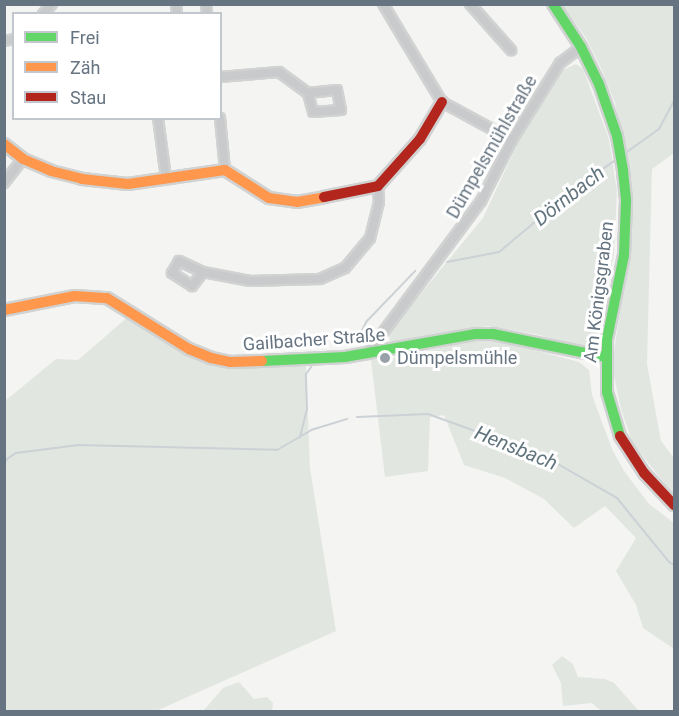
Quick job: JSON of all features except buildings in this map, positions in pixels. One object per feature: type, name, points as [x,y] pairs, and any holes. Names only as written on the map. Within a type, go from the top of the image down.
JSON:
[{"type":"street","points":[[470,4],[511,50]]},
{"type":"street","name":"Am Königsgraben","points":[[553,4],[581,47],[599,84],[616,136],[623,171],[626,201],[624,255],[605,357],[607,392],[622,441],[644,473],[675,506]]},
{"type":"street","points":[[386,5],[442,102],[512,140]]},
{"type":"street","name":"Dümpelsmühlstraße","points":[[367,354],[481,201],[512,140],[560,63],[581,47]]},
{"type":"street","points":[[222,77],[279,72],[308,93],[313,112],[341,110],[337,90],[308,93]]},
{"type":"street","points":[[4,144],[23,159],[51,171],[82,179],[128,184],[225,170],[269,198],[297,202],[378,186],[420,139],[442,102]]},
{"type":"street","points":[[158,120],[166,178]]},
{"type":"street","points":[[220,120],[225,170]]},
{"type":"street","points":[[4,183],[23,159]]},
{"type":"street","points":[[203,272],[250,281],[320,279],[345,268],[370,238],[379,202],[378,186]]},
{"type":"street","name":"Gailbacher Straße","points":[[4,310],[75,296],[93,296],[116,303],[189,349],[230,362],[325,359],[367,354],[476,334],[493,334],[605,357]]},
{"type":"shaded area","points":[[562,5],[674,5],[674,153],[652,169],[647,364],[661,441],[674,458],[674,496],[632,442],[621,409],[614,376],[614,351],[629,253],[631,199],[628,171],[615,103],[586,38]]},
{"type":"shaded area","points":[[576,64],[583,69],[609,139],[617,191],[614,254],[596,338],[581,347],[536,334],[488,326],[444,333],[400,345],[390,341],[389,332],[483,218],[524,130],[548,85],[561,71]]},
{"type":"shaded area","points":[[130,315],[224,366],[306,364],[310,468],[336,631],[156,711],[5,711],[5,401],[56,359],[78,360]]},
{"type":"shaded area","points":[[493,339],[579,362],[589,370],[592,395],[612,449],[624,471],[649,504],[674,523],[674,649],[643,628],[636,605],[616,571],[636,538],[605,506],[574,528],[544,499],[505,478],[464,465],[444,415],[430,417],[428,471],[385,477],[371,360],[400,357],[472,341]]},
{"type":"shaded area","points":[[562,656],[573,664],[578,677],[605,679],[614,683],[639,711],[601,711],[592,703],[563,706],[561,683],[552,665]]},
{"type":"shaded area","points":[[239,682],[254,699],[267,697],[273,703],[272,711],[203,711],[223,688]]},
{"type":"waterway","name":"Dörnbach","points":[[624,154],[659,129],[674,101]]},
{"type":"waterway","name":"Dörnbach","points":[[447,262],[499,252],[577,187],[617,159]]},
{"type":"waterway","name":"Dörnbach","points":[[355,344],[366,322],[415,271]]},
{"type":"waterway","name":"Dörnbach","points":[[300,437],[307,409],[306,374],[311,367]]},
{"type":"waterway","name":"Hensbach","points":[[357,417],[428,414],[544,456],[617,498],[669,562],[674,565]]},
{"type":"waterway","name":"Hensbach","points":[[4,464],[16,453],[78,445],[277,450],[311,430],[347,419]]},
{"type":"traffic: fast","points":[[553,4],[581,47],[599,84],[617,136],[623,171],[626,201],[624,255],[607,339],[607,392],[620,436]]},
{"type":"traffic: fast","points":[[262,361],[345,357],[476,334],[493,334],[605,357]]},
{"type":"traffic: slow","points":[[4,144],[23,159],[51,171],[82,179],[128,184],[225,170],[269,198],[297,202],[324,197]]},
{"type":"traffic: slow","points":[[4,310],[75,296],[107,298],[189,349],[211,358],[230,362],[262,361]]},
{"type":"traffic: jam","points":[[324,197],[378,186],[420,139],[442,102]]},
{"type":"traffic: jam","points":[[620,436],[644,473],[674,505]]},
{"type":"place","name":"Dümpelsmühle","points":[[385,358]]}]
